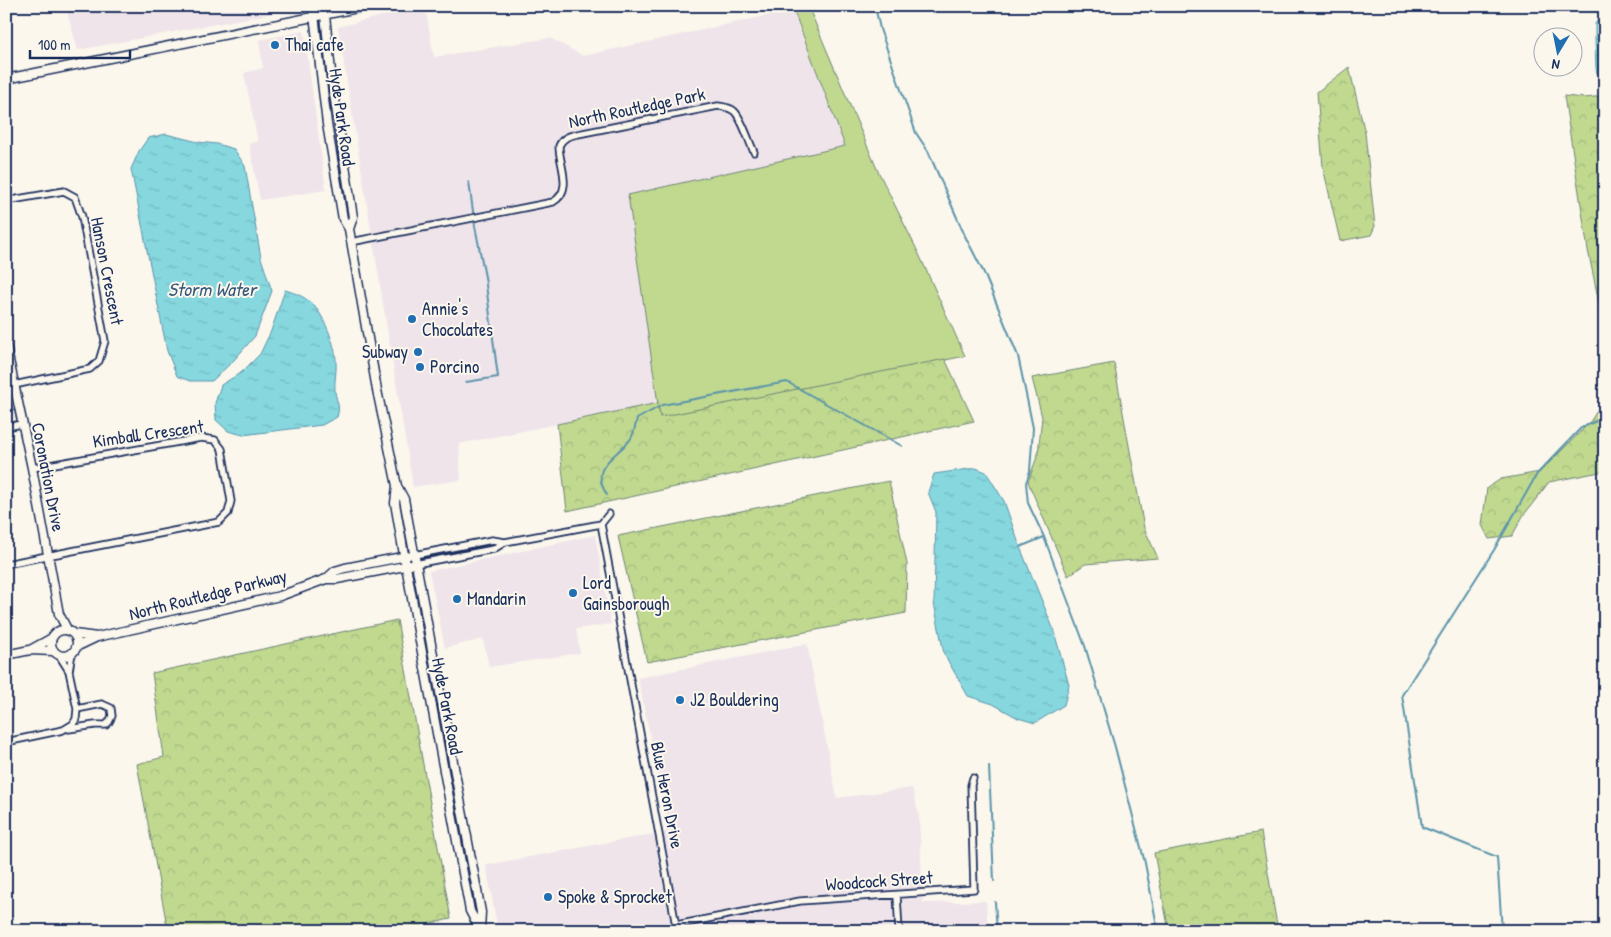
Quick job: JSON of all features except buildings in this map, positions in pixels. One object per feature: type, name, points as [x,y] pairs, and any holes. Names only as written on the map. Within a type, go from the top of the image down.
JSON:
[{"type":"main road","name":"Hyde Park Road","points":[[313,6],[327,124],[343,220],[349,229],[352,242],[377,390],[397,486],[404,499],[481,912],[480,930]]},
{"type":"main road","points":[[6,79],[314,17],[324,10],[367,6]]},
{"type":"main road","name":"Hyde Park Road","points":[[324,10],[332,81],[353,217],[349,229]]},
{"type":"main road","name":"Coronation Drive","points":[[6,346],[32,468],[59,614],[71,633]]},
{"type":"main road","name":"Hyde Park Road","points":[[397,486],[395,503],[404,556],[470,911],[480,930]]},
{"type":"main road","name":"North Routledge Parkway","points":[[326,579],[335,571],[345,568],[414,554]]},
{"type":"main road","name":"North Routledge Parkway","points":[[74,650],[97,637],[280,596],[326,579],[337,579],[416,564]]},
{"type":"main road","name":"Coronation Drive","points":[[54,635],[59,614]]},
{"type":"main road","points":[[6,655],[30,650],[68,656],[74,650],[76,638],[64,630],[30,650]]},
{"type":"main road","name":"North Routledge Parkway","points":[[71,633],[97,637]]},
{"type":"main road","points":[[54,635],[51,644],[56,653]]},
{"type":"street","name":"North Routledge Park","points":[[352,242],[553,202],[558,199],[564,190],[559,146],[562,140],[578,134],[718,106],[734,111],[754,152]]},
{"type":"street","name":"Hanson Crescent","points":[[6,201],[64,191],[75,197],[82,217],[105,341],[99,361],[90,369],[14,385]]},
{"type":"street","points":[[6,427],[22,424]]},
{"type":"street","name":"Kimball Crescent","points":[[6,564],[219,522],[228,513],[231,501],[222,449],[215,440],[201,438],[32,468]]},
{"type":"street","points":[[414,554],[492,540],[505,542],[601,524],[609,514]]},
{"type":"street","name":"Blue Heron Drive","points":[[601,524],[677,928]]},
{"type":"street","points":[[416,564],[494,549],[505,542]]},
{"type":"street","points":[[69,671],[74,650]]},
{"type":"street","points":[[56,653],[69,671],[77,709],[76,719],[66,729]]},
{"type":"street","points":[[6,742],[66,729],[106,725],[112,716],[111,708],[106,705],[77,709]]},
{"type":"street","name":"Woodcock Street","points":[[677,928],[800,902],[974,889],[973,778]]},
{"type":"street","points":[[897,895],[899,931]]},
{"type":"shaded area","points":[[76,6],[298,6],[295,9],[78,50],[66,8]]},
{"type":"shaded area","points":[[425,6],[434,57],[550,38],[583,56],[793,10],[845,146],[628,195],[658,403],[459,444],[461,480],[413,487],[338,27]]},
{"type":"shaded area","points":[[304,31],[326,190],[260,200],[249,143],[258,142],[244,73],[263,68],[259,40]]},
{"type":"shaded area","points":[[595,535],[611,624],[576,629],[580,653],[489,667],[483,639],[445,648],[429,571]]},
{"type":"shaded area","points":[[807,644],[837,798],[912,788],[919,815],[923,903],[986,901],[988,931],[498,931],[486,865],[670,831],[638,678]]},
{"type":"green space","points":[[792,6],[808,6],[877,169],[918,252],[965,356],[660,418],[628,195],[845,146]]},
{"type":"green space","points":[[1349,67],[1365,133],[1375,226],[1371,235],[1340,241],[1323,167],[1317,92]]},
{"type":"green space","points":[[1564,96],[1584,98],[1605,96],[1605,332],[1588,250]]},
{"type":"green space","points":[[945,359],[974,421],[567,511],[557,424],[658,403],[660,417]]},
{"type":"green space","points":[[1114,363],[1144,528],[1158,558],[1085,564],[1068,576],[1028,482],[1038,454],[1042,417],[1032,378]]},
{"type":"green space","points":[[1605,398],[1605,471],[1549,482],[1523,516],[1512,536],[1489,539],[1482,525],[1487,488],[1501,479],[1540,472],[1590,422]]},
{"type":"green space","points":[[889,481],[907,564],[906,613],[647,662],[618,536]]},
{"type":"green space","points":[[397,620],[451,919],[393,931],[168,931],[137,764],[164,757],[152,673]]},
{"type":"green space","points":[[1261,832],[1278,931],[1169,931],[1154,853]]},
{"type":"water","points":[[1597,21],[1605,21],[1605,76],[1599,75],[1596,70],[1595,24]]},
{"type":"water","name":"Storm Water","points":[[166,134],[234,149],[245,166],[261,258],[272,291],[255,336],[212,381],[190,381],[177,376],[167,351],[131,169],[139,151],[148,138]]},
{"type":"water","name":"Storm Water","points":[[285,290],[302,296],[309,301],[322,317],[329,332],[336,364],[335,391],[339,409],[337,417],[322,425],[243,435],[228,431],[216,420],[215,403],[221,385],[242,372],[260,354],[271,331]]},
{"type":"water","points":[[976,468],[986,472],[1004,501],[1020,547],[1053,628],[1069,685],[1064,705],[1035,723],[1018,718],[993,704],[968,696],[944,654],[934,603],[936,512],[928,492],[934,474]]},
{"type":"waterway","points":[[875,6],[880,29],[916,133],[928,151],[965,236],[984,273],[1018,356],[1033,428],[1030,471],[1026,483],[1028,503],[1044,537],[1085,646],[1115,747],[1145,863],[1158,931]]},
{"type":"waterway","points":[[466,382],[498,377],[485,277],[469,182]]},
{"type":"waterway","points":[[607,495],[602,485],[602,470],[605,464],[631,439],[637,419],[662,405],[787,382],[902,446]]},
{"type":"waterway","points":[[1502,931],[1497,857],[1422,827],[1402,695],[1494,550],[1537,474],[1581,428],[1605,417]]},
{"type":"waterway","points":[[1020,547],[1044,537]]},
{"type":"waterway","points":[[989,766],[994,881]]},
{"type":"waterway","points":[[995,902],[997,931]]},
{"type":"place","name":"Thai cafe","points":[[275,45]]},
{"type":"place","name":"Annie's Chocolates","points":[[412,319]]},
{"type":"place","name":"Subway","points":[[418,352]]},
{"type":"place","name":"Porcino","points":[[420,367]]},
{"type":"place","name":"Lord Gainsborough","points":[[573,593]]},
{"type":"place","name":"Mandarin","points":[[457,599]]},
{"type":"place","name":"J2 Bouldering","points":[[680,700]]},
{"type":"place","name":"Spoke & Sprocket","points":[[548,897]]}]
